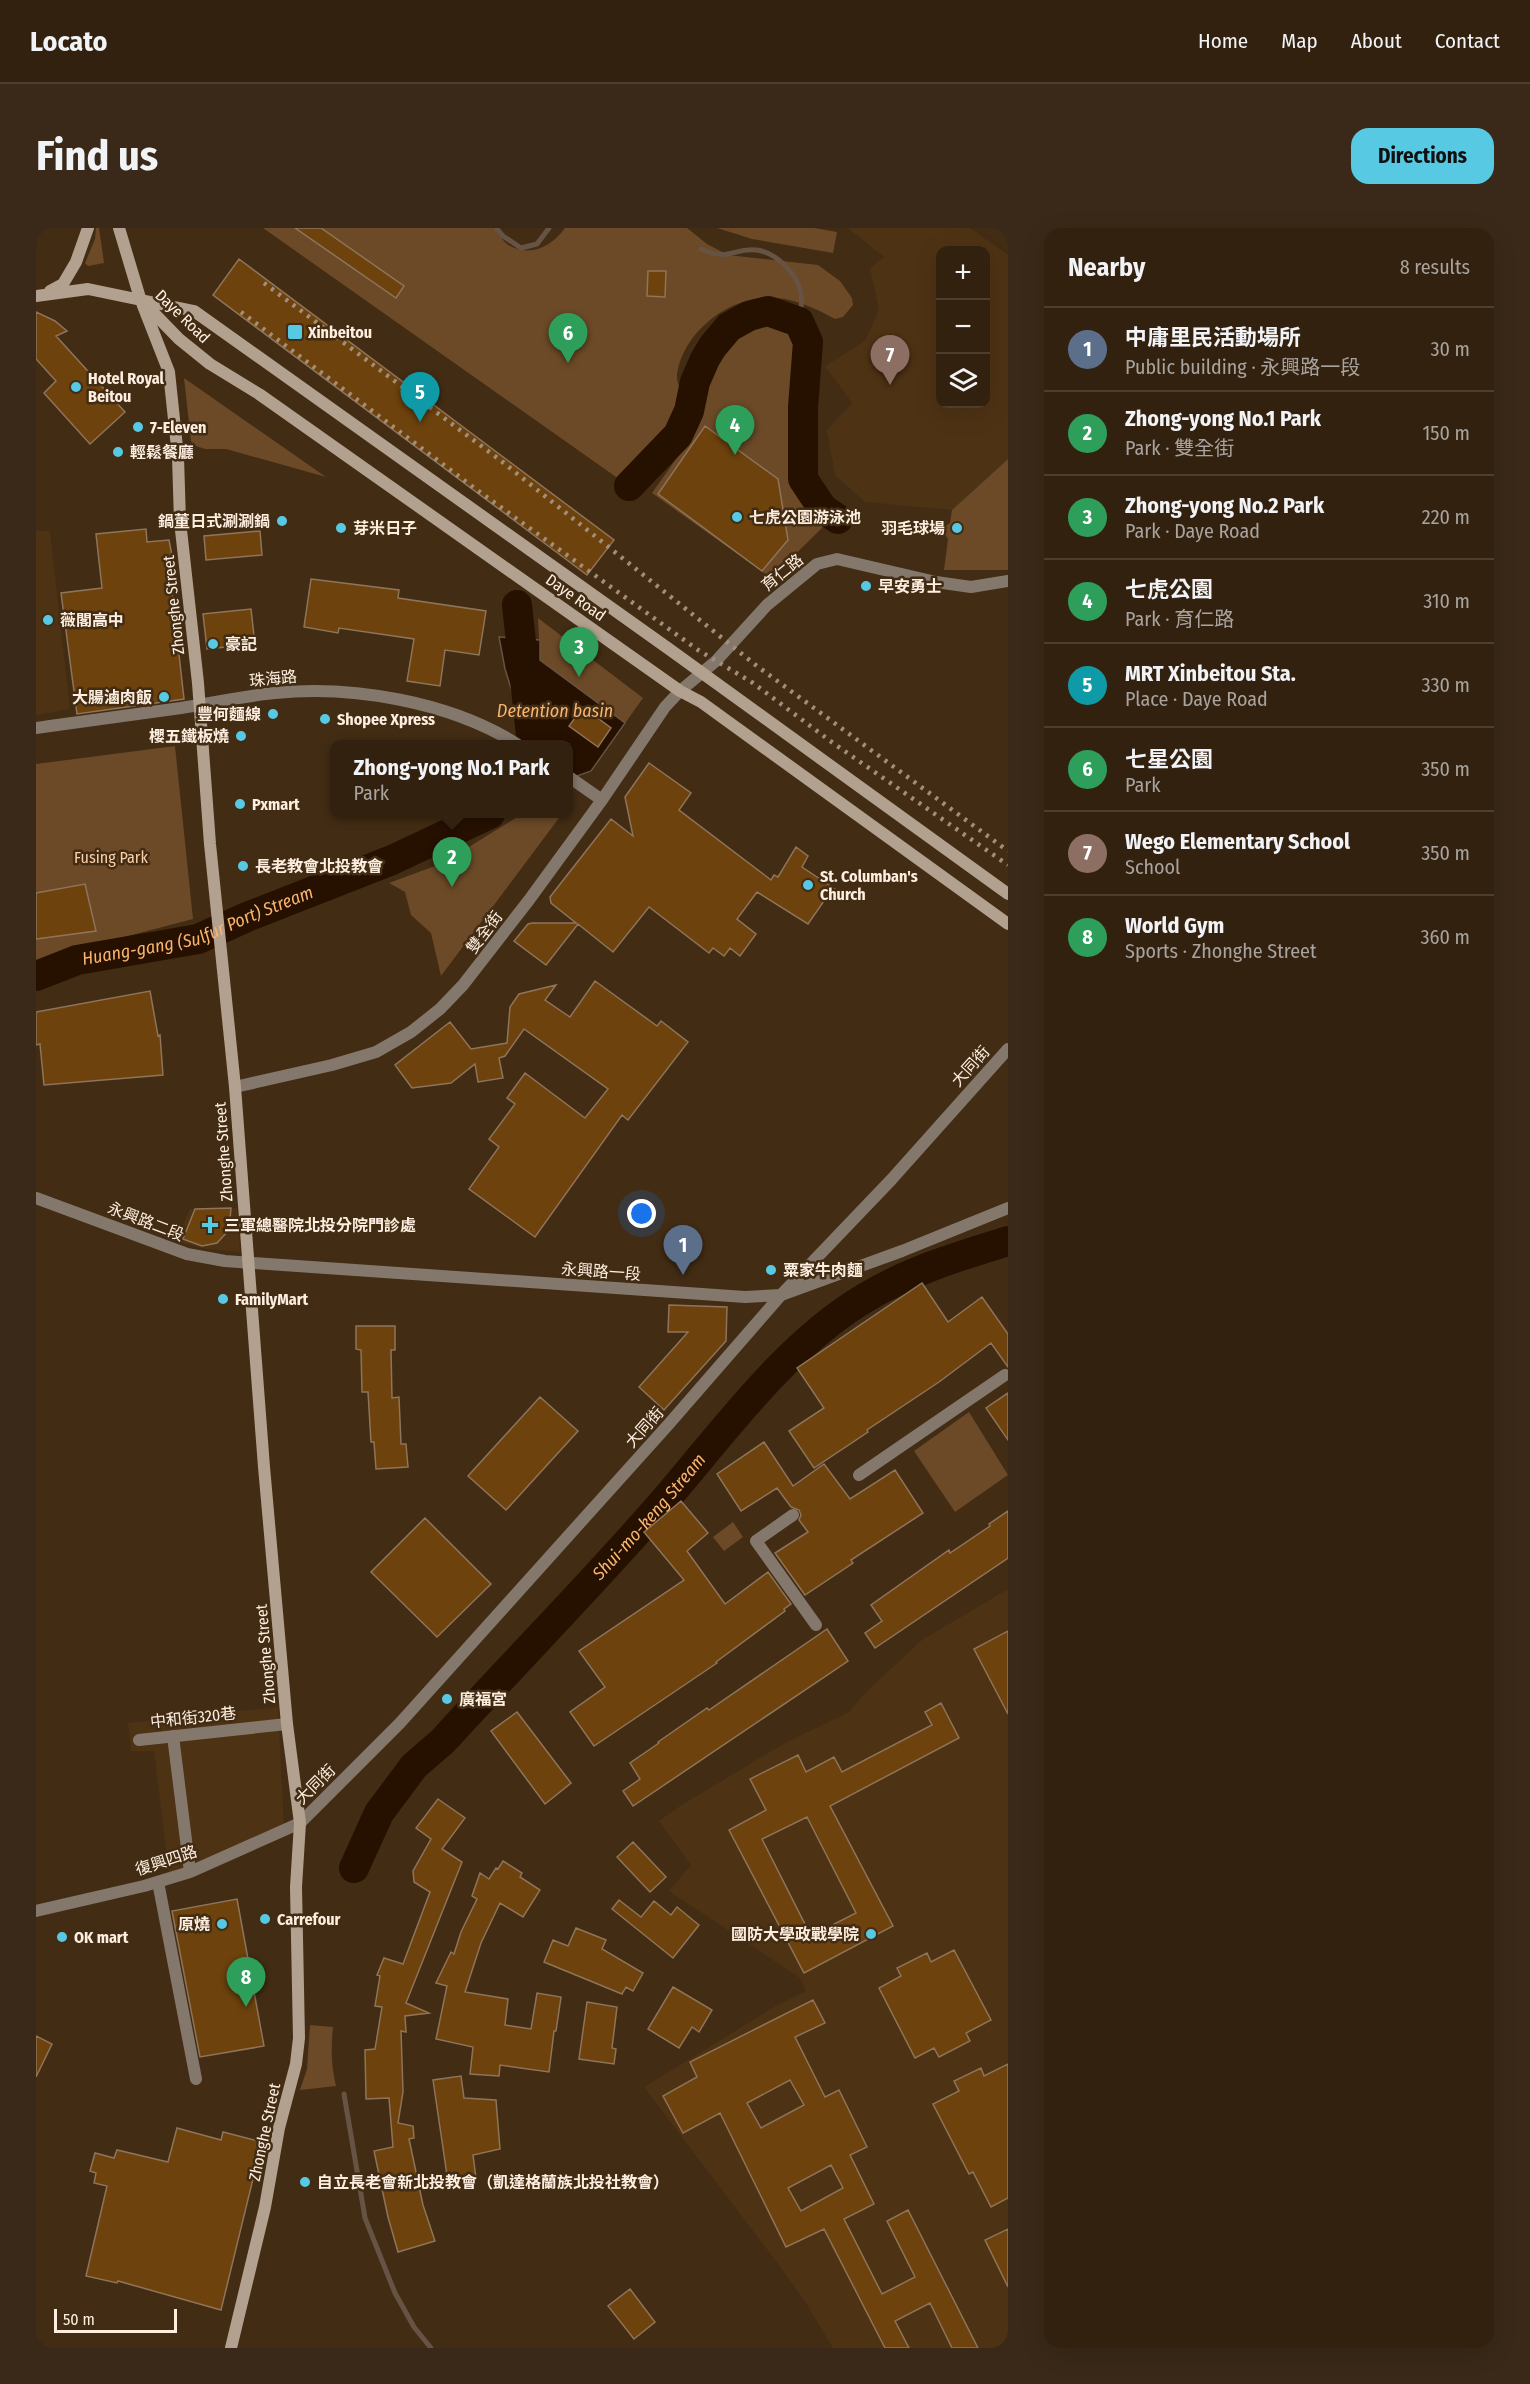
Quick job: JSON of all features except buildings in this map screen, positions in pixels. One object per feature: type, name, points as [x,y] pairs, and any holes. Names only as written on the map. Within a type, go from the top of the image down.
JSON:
[{"type":"street","points":[[38,295],[63,284],[76,262],[88,228]]},
{"type":"street","name":"Zhonghe Street","points":[[119,228],[140,298],[169,372],[178,457],[180,521],[200,705],[217,914],[235,1087],[287,1724],[300,1823],[296,1887],[299,2038],[296,2064],[279,2128],[265,2207],[231,2348]]},
{"type":"street","points":[[38,295],[88,289],[140,298]]},
{"type":"street","name":"Daye Road","points":[[140,298],[194,311],[1008,894]]},
{"type":"street","name":"Daye Road","points":[[140,298],[179,339],[210,364],[259,394],[680,691],[701,702],[1008,924]]},
{"type":"street","name":"育仁路","points":[[680,691],[716,661],[767,605],[818,564],[837,559],[936,582],[971,587],[1008,581]]},
{"type":"street","name":"珠海路","points":[[36,728],[275,693],[317,691],[396,699],[448,713],[508,740]]},
{"type":"street","name":"雙全街","points":[[235,1087],[332,1065],[376,1052],[411,1032],[440,1009],[463,985],[602,800],[665,707],[680,691]]},
{"type":"street","points":[[573,780],[602,800]]},
{"type":"street","name":"大同街","points":[[300,1823],[400,1723],[668,1425],[781,1294],[891,1180],[1008,1049]]},
{"type":"street","name":"永興路二段","points":[[36,1197],[187,1254],[248,1263]]},
{"type":"street","name":"永興路一段","points":[[248,1263],[745,1297],[781,1294],[902,1251],[1008,1208]]},
{"type":"street","points":[[859,1475],[1005,1375]]},
{"type":"street","points":[[793,1515],[756,1540],[816,1625]]},
{"type":"street","name":"中和街320巷","points":[[139,1740],[287,1724]]},
{"type":"street","points":[[173,1736],[190,1872]]},
{"type":"street","name":"復興四路","points":[[36,1911],[158,1882],[190,1872],[300,1823]]},
{"type":"street","points":[[158,1882],[196,2079]]},
{"type":"shaded area","points":[[848,228],[970,228],[1008,255],[1008,459],[952,510],[865,502],[835,475],[827,430],[852,403],[825,366],[865,341],[879,310],[870,268],[884,257]]},
{"type":"shaded area","name":"薇閣高中","points":[[36,531],[50,531],[70,709],[36,715]]},
{"type":"shaded area","name":"三軍總醫院北投分院門診處","points":[[237,1208],[240,1252],[206,1249],[175,1241],[190,1209]]},
{"type":"shaded area","name":"國防大學政戰學院","points":[[1008,1589],[1008,2348],[833,2348],[804,2300],[778,2264],[644,2087],[776,2006],[806,1991],[800,1978],[669,1891],[691,1865],[659,1821],[785,1743],[849,1712],[866,1692],[922,1640]]},
{"type":"shaded area","points":[[278,1707],[284,1826],[265,1844],[169,1873],[154,1751],[131,1751],[128,1723]]},
{"type":"green space","points":[[96,228],[99,228],[104,263],[88,266],[85,263],[95,239]]},
{"type":"green space","points":[[263,228],[493,228],[508,245],[518,249],[534,250],[548,245],[565,228],[687,228],[707,244],[728,255],[818,265],[840,281],[852,298],[853,305],[843,317],[835,319],[809,306],[790,300],[761,298],[732,306],[707,323],[687,346],[681,360],[677,377],[682,399],[676,420],[659,447],[626,484]]},
{"type":"green space","points":[[717,228],[814,228],[837,232],[833,253],[752,239]]},
{"type":"green space","points":[[766,320],[793,323],[808,339],[793,370],[791,482],[823,527],[771,578],[652,493],[698,428],[706,385],[716,355],[735,334]]},
{"type":"green space","points":[[184,378],[326,477],[226,449],[205,449],[196,446],[191,441]]},
{"type":"green space","points":[[1008,459],[1008,570],[944,570],[948,539],[941,529],[950,523],[952,510]]},
{"type":"green space","points":[[538,618],[643,698],[591,771],[573,749],[573,740],[568,740],[540,659]]},
{"type":"green space","name":"Fusing Park","points":[[175,746],[193,919],[36,960],[36,764]]},
{"type":"green space","points":[[516,818],[559,818],[441,976],[431,933],[411,915],[405,892],[389,883],[443,863]]},
{"type":"green space","points":[[969,1412],[1008,1475],[955,1512],[914,1451]]},
{"type":"green space","points":[[733,1522],[743,1537],[724,1551],[713,1537]]},
{"type":"green space","points":[[310,2025],[333,2027],[332,2057],[336,2086],[300,2090],[307,2069]]},
{"type":"water","name":"Detention basin","points":[[499,637],[540,640],[540,660],[625,723],[591,771],[573,778],[573,740],[524,740],[521,720],[505,669]]},
{"type":"waterway","points":[[496,228],[503,236],[521,248],[537,244],[549,228]]},
{"type":"waterway","points":[[701,249],[724,255],[756,250],[771,255],[785,265],[796,279],[801,294],[799,322]]},
{"type":"waterway","name":"Huang-gang (Sulfur Port) Stream","points":[[629,486],[678,435],[689,411],[695,382],[713,346],[729,327],[749,316],[768,311],[799,322],[808,342],[803,407],[803,479],[823,509],[838,519]]},
{"type":"waterway","name":"Huang-gang (Sulfur Port) Stream","points":[[517,605],[532,740]]},
{"type":"waterway","name":"Huang-gang (Sulfur Port) Stream","points":[[36,976],[77,960],[198,939],[247,917],[392,860],[481,818]]},
{"type":"waterway","name":"Shui-mo-keng Stream","points":[[354,1868],[379,1813],[414,1766],[443,1741],[606,1566],[754,1394],[807,1341],[835,1318],[882,1288],[935,1265],[1008,1241]]},
{"type":"waterway","name":"Shui-mo-keng Stream","points":[[344,2094],[365,2218],[395,2293],[414,2327],[431,2348]]},
{"type":"railway","points":[[264,283],[500,460],[757,666],[1008,851]]},
{"type":"railway","points":[[241,312],[477,490],[698,650],[753,683],[833,743],[1008,865]]},
{"type":"place","name":"Xinbeitou","points":[[295,332]]},
{"type":"place","name":"七星公園","points":[[568,363]]},
{"type":"place","name":"Wego Elementary School","points":[[890,385]]},
{"type":"place","name":"Hotel Royal Beitou","points":[[76,387]]},
{"type":"place","name":"MRT Xinbeitou Sta.","points":[[420,422]]},
{"type":"place","name":"7-Eleven","points":[[138,427]]},
{"type":"place","name":"輕鬆餐廳","points":[[118,452]]},
{"type":"place","name":"七虎公園","points":[[735,455]]},
{"type":"place","name":"七虎公園游泳池","points":[[737,517]]},
{"type":"place","name":"鍋董日式涮涮鍋","points":[[282,521]]},
{"type":"place","name":"芽米日子","points":[[341,528]]},
{"type":"place","name":"羽毛球場","points":[[957,528]]},
{"type":"place","name":"早安勇士","points":[[866,586]]},
{"type":"place","name":"薇閣高中","points":[[48,620]]},
{"type":"place","name":"豪記","points":[[213,644]]},
{"type":"place","name":"Zhong-yong No.2 Park","points":[[579,677]]},
{"type":"place","name":"大腸滷肉飯","points":[[164,697]]},
{"type":"place","name":"豐何麵線","points":[[273,714]]},
{"type":"place","name":"Shopee Xpress","points":[[325,719]]},
{"type":"place","name":"櫻五鐵板燒","points":[[241,736]]},
{"type":"place","name":"Pxmart","points":[[240,804]]},
{"type":"place","name":"長老教會北投教會","points":[[243,866]]},
{"type":"place","name":"St. Columban's Church","points":[[808,885]]},
{"type":"place","name":"Zhong-yong No.1 Park","points":[[452,887]]},
{"type":"place","name":"三軍總醫院北投分院門診處","points":[[210,1225]]},
{"type":"place","name":"粟家牛肉麵","points":[[771,1270]]},
{"type":"place","name":"中庸里民活動場所","points":[[683,1275]]},
{"type":"place","name":"FamilyMart","points":[[223,1299]]},
{"type":"place","name":"廣福宮","points":[[447,1699]]},
{"type":"place","name":"Carrefour","points":[[265,1919]]},
{"type":"place","name":"原燒","points":[[222,1924]]},
{"type":"place","name":"國防大學政戰學院","points":[[871,1934]]},
{"type":"place","name":"OK mart","points":[[62,1937]]},
{"type":"place","name":"World Gym","points":[[246,2007]]},
{"type":"place","name":"自立長老會新北投教會（凱達格蘭族北投社教會）","points":[[305,2182]]}]
